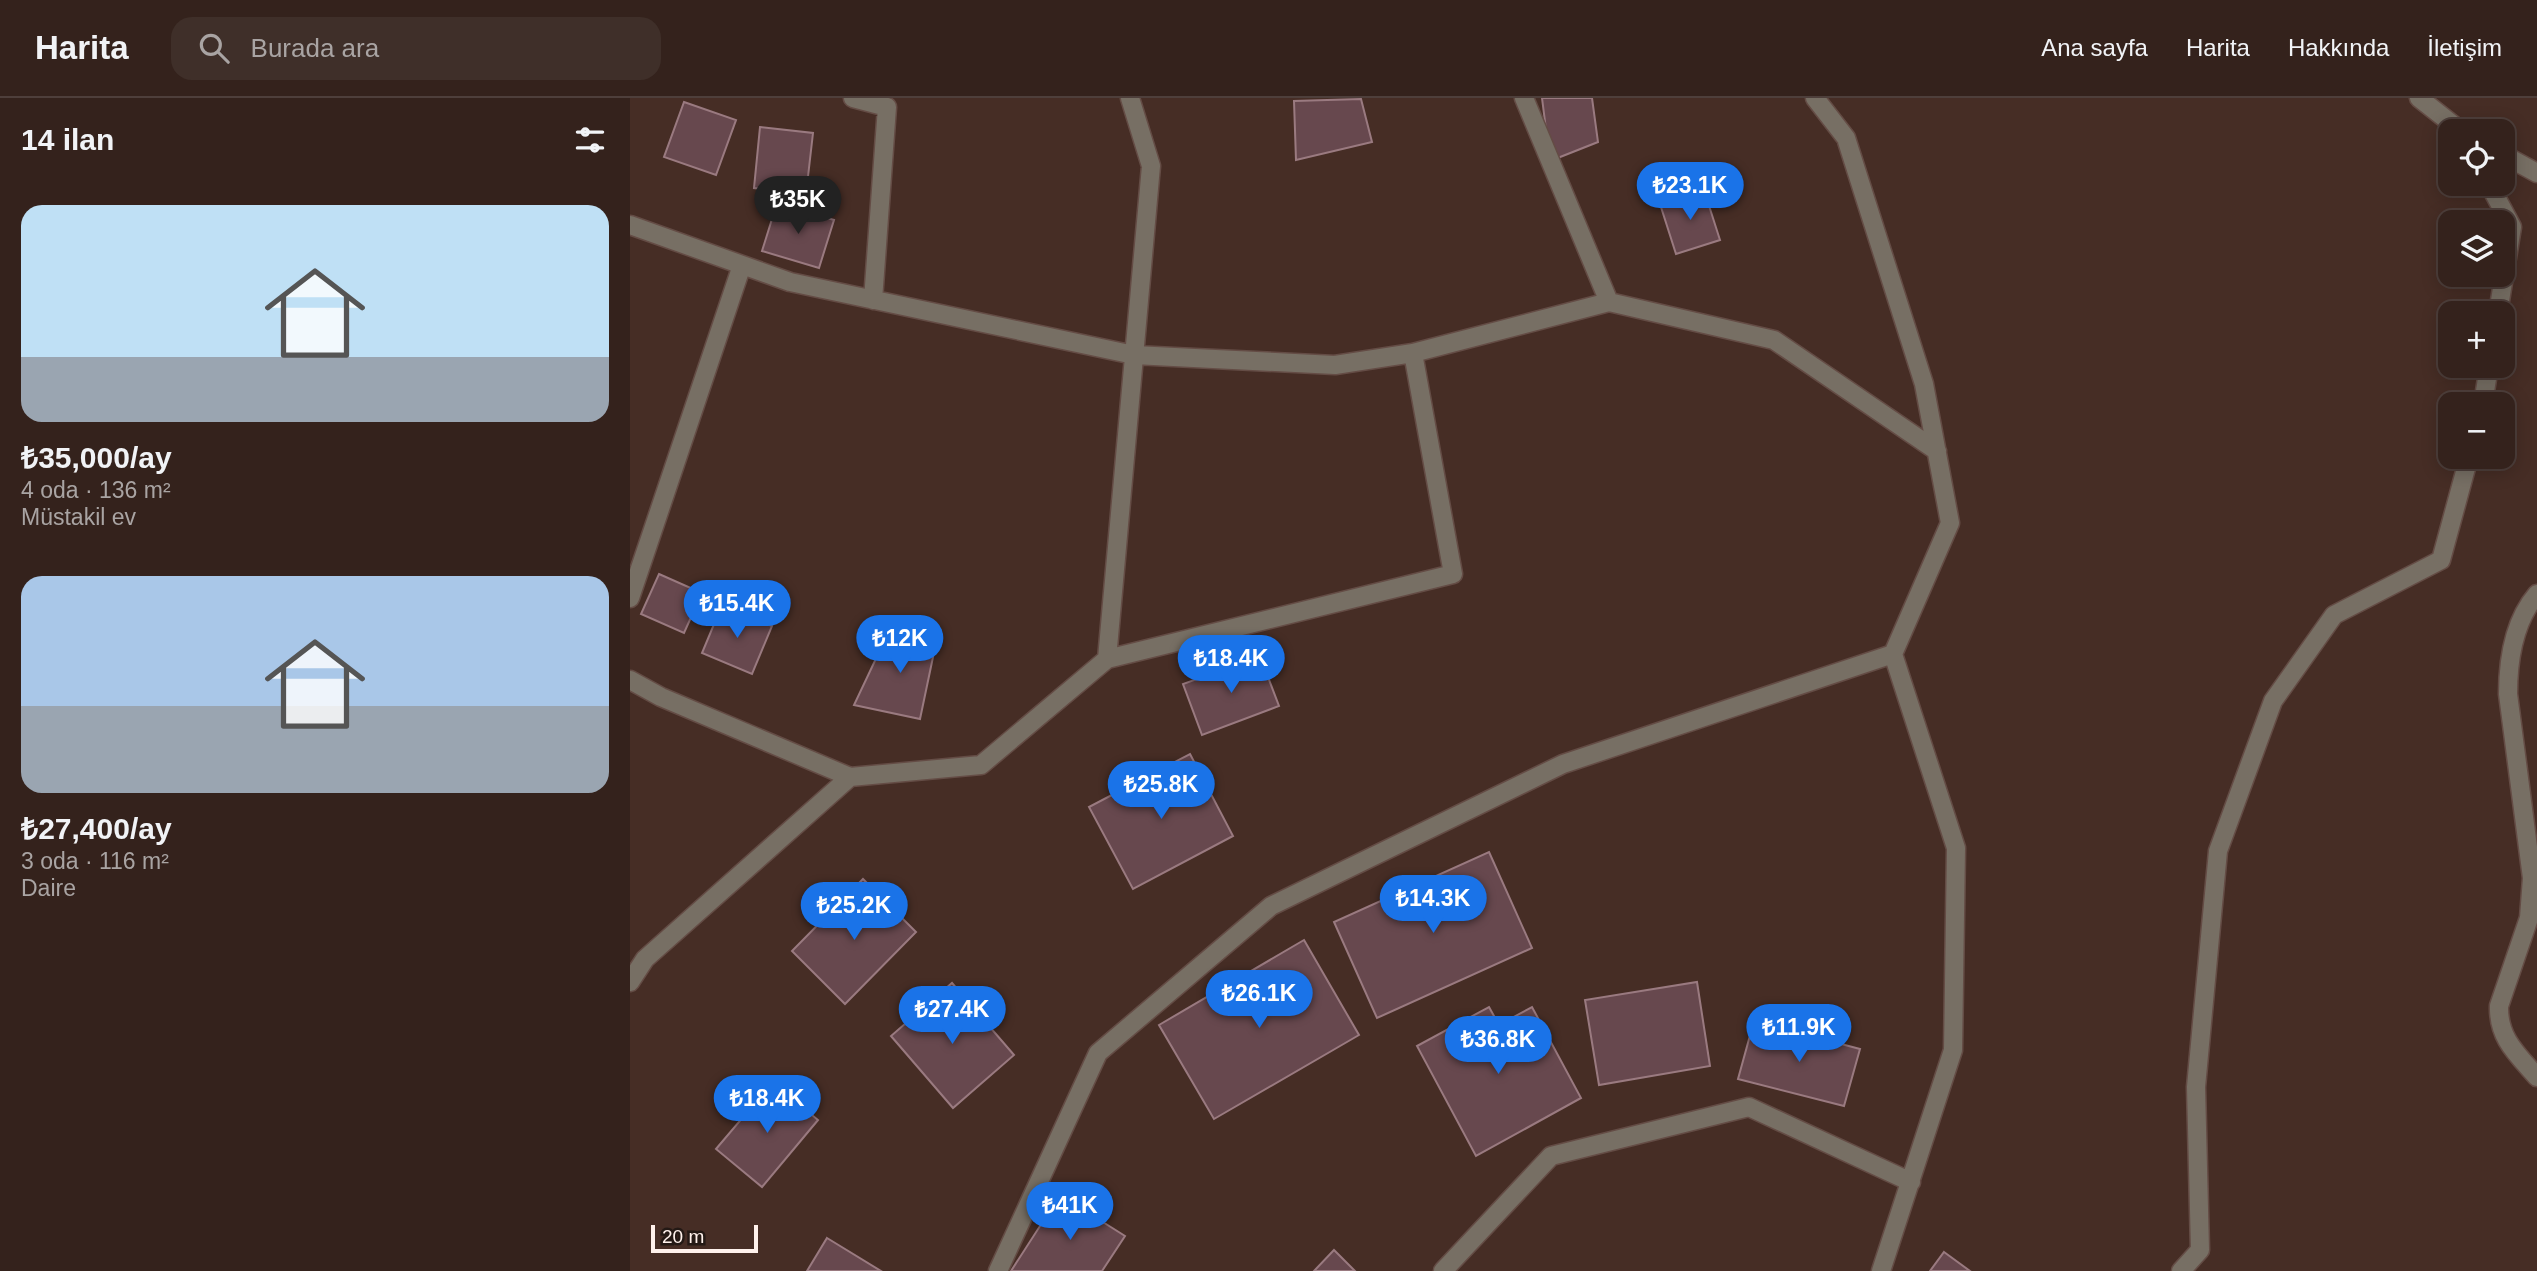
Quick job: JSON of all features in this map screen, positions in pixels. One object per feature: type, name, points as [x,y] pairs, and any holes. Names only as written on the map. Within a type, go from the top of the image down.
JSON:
[{"type":"street","points":[[853,98],[887,107],[873,300]]},
{"type":"street","points":[[1107,659],[1151,166],[1130,98]]},
{"type":"street","points":[[1524,98],[1609,302]]},
{"type":"street","points":[[1815,98],[1846,138],[1924,384],[1950,523],[1893,654],[1956,848],[1953,1050],[1881,1271]]},
{"type":"street","points":[[2419,98],[2446,119]]},
{"type":"street","points":[[2515,161],[2537,173]]},
{"type":"street","points":[[2495,196],[2512,227],[2500,301]]},
{"type":"street","points":[[630,225],[790,282],[1134,355],[1335,365],[1413,354],[1609,302],[1774,340],[1937,451]]},
{"type":"street","points":[[630,598],[742,265]]},
{"type":"street","points":[[630,680],[661,697],[850,777],[982,765],[1107,659],[1453,574],[1413,354]]},
{"type":"street","points":[[2181,1271],[2200,1250],[2196,1087],[2218,851],[2273,701],[2334,615],[2441,561],[2466,469]]},
{"type":"street","points":[[2537,594],[2516,635],[2508,674],[2509,707],[2530,858],[2532,898],[2529,918],[2499,1006],[2498,1021],[2510,1047],[2537,1077]]},
{"type":"street","points":[[998,1271],[1098,1053],[1271,906],[1563,764],[1893,654]]},
{"type":"street","points":[[630,982],[645,959],[850,777]]},
{"type":"street","points":[[630,948],[645,959]]},
{"type":"street","points":[[1443,1271],[1551,1156],[1749,1107],[1910,1182]]},
{"type":"building","points":[[1542,98],[1592,98],[1598,142],[1550,161]]},
{"type":"building","points":[[1361,99],[1372,142],[1296,160],[1294,101]]},
{"type":"building","points":[[684,102],[736,120],[716,175],[664,157]]},
{"type":"building","points":[[760,127],[813,133],[806,194],[754,188]]},
{"type":"building","points":[[1704,190],[1720,240],[1676,254],[1660,204]]},
{"type":"building","points":[[777,203],[834,220],[819,268],[762,251]]},
{"type":"building","points":[[659,574],[702,593],[684,633],[641,614]]},
{"type":"building","points":[[722,605],[772,626],[752,674],[702,653]]},
{"type":"building","points":[[890,629],[937,638],[920,719],[854,705]]},
{"type":"building","points":[[1260,656],[1279,706],[1202,735],[1183,684]]},
{"type":"building","points":[[1190,754],[1233,836],[1133,889],[1089,807]]},
{"type":"building","points":[[1489,852],[1532,948],[1377,1018],[1334,922]]},
{"type":"building","points":[[863,879],[916,932],[845,1004],[792,951]]},
{"type":"building","points":[[1304,940],[1359,1035],[1214,1119],[1159,1025]]},
{"type":"building","points":[[1697,982],[1710,1066],[1599,1085],[1585,1000]]},
{"type":"building","points":[[952,983],[1014,1055],[953,1108],[891,1036]]},
{"type":"building","points":[[1489,1007],[1499,1025],[1532,1007],[1581,1098],[1476,1156],[1417,1046]]},
{"type":"building","points":[[1754,1021],[1860,1049],[1844,1106],[1738,1079]]},
{"type":"building","points":[[773,1082],[818,1120],[762,1187],[716,1149]]},
{"type":"building","points":[[1060,1195],[1125,1236],[1102,1271],[1011,1271]]},
{"type":"building","points":[[827,1238],[881,1271],[807,1271]]},
{"type":"building","points":[[1334,1250],[1355,1271],[1314,1271]]},
{"type":"building","points":[[1944,1252],[1970,1271],[1930,1271]]}]
